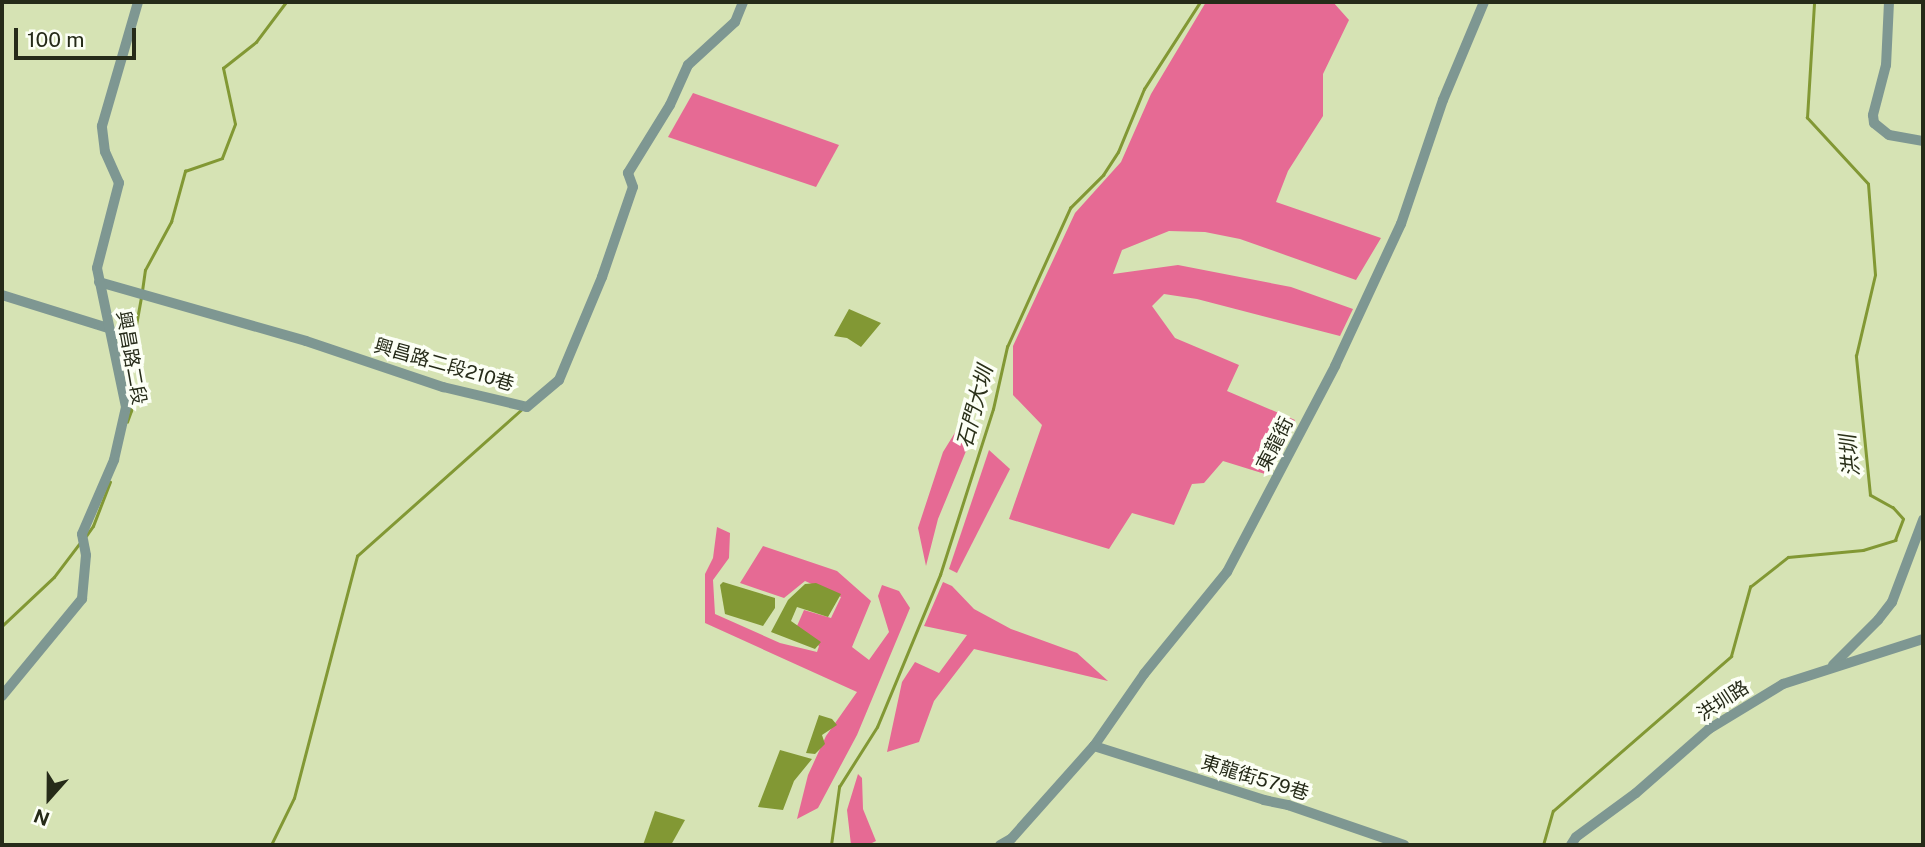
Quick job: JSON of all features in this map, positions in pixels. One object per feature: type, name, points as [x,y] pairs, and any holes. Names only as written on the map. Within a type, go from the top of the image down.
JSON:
[{"type":"street","name":"興昌路二段","points":[[2,696],[82,599],[86,555],[83,539],[114,460],[125,407],[97,268],[119,183],[104,152],[102,126],[138,2]]},
{"type":"street","name":"興昌路二段210巷","points":[[99,282],[306,341],[443,387],[524,406],[559,380],[602,277],[633,187],[628,173],[670,104],[688,65],[735,22],[743,2]]},
{"type":"street","name":"東龍街","points":[[1000,845],[1012,842],[1094,746],[1144,674],[1227,572],[1335,366],[1401,224],[1443,100],[1484,2]]},
{"type":"street","points":[[1889,2],[1886,65],[1873,115],[1874,124],[1889,135],[1923,141]]},
{"type":"street","points":[[2,295],[108,328]]},
{"type":"street","points":[[1830,668],[1878,620],[1892,602],[1923,520]]},
{"type":"street","name":"洪圳路","points":[[1571,845],[1576,837],[1636,793],[1709,729],[1783,684],[1923,639]]},
{"type":"street","name":"東龍街579巷","points":[[1094,746],[1264,800],[1288,805],[1404,845]]},
{"type":"shaded area","points":[[1206,2],[1333,2],[1349,20],[1323,74],[1323,116],[1288,171],[1276,202],[1381,238],[1356,280],[1240,239],[1205,232],[1169,231],[1122,250],[1113,274],[1178,265],[1291,287],[1353,309],[1340,336],[1197,299],[1164,294],[1152,306],[1175,338],[1239,365],[1227,391],[1295,420],[1265,474],[1223,461],[1204,483],[1192,484],[1174,525],[1132,513],[1109,549],[1009,519],[1042,425],[1013,395],[1013,346],[1075,213],[1121,162],[1151,94]]},
{"type":"shaded area","points":[[693,93],[839,145],[816,187],[668,137]]},
{"type":"shaded area","points":[[849,309],[881,323],[861,347],[847,338],[834,336]]},
{"type":"shaded area","points":[[956,431],[971,439],[938,519],[926,566],[918,528],[943,452]]},
{"type":"shaded area","points":[[989,450],[1010,469],[957,573],[949,569]]},
{"type":"shaded area","points":[[717,527],[730,533],[729,558],[713,580],[715,614],[780,643],[817,652],[819,646],[797,626],[804,610],[831,618],[841,597],[805,581],[784,598],[740,583],[763,546],[837,571],[871,601],[852,647],[869,660],[889,632],[878,596],[882,585],[899,591],[910,608],[857,735],[818,808],[797,819],[808,775],[826,736],[857,692],[705,623],[705,574],[713,558]]},
{"type":"shaded area","points":[[723,582],[775,598],[775,608],[763,626],[725,614],[720,585]]},
{"type":"shaded area","points":[[943,582],[952,586],[974,609],[1011,629],[1077,653],[1108,681],[974,649],[934,701],[919,742],[887,752],[902,682],[915,662],[939,673],[967,635],[924,626]]},
{"type":"shaded area","points":[[816,583],[841,594],[828,617],[797,607],[791,621],[821,642],[815,649],[771,632],[788,600],[805,584]]},
{"type":"shaded area","points":[[819,715],[832,719],[837,725],[822,735],[825,744],[815,754],[806,753]]},
{"type":"shaded area","points":[[780,750],[812,759],[794,781],[783,810],[758,807]]},
{"type":"shaded area","points":[[858,774],[862,778],[863,809],[876,841],[868,845],[851,845],[847,810]]},
{"type":"shaded area","points":[[655,811],[685,820],[671,845],[643,845]]},
{"type":"waterway","points":[[142,291],[145,270],[171,222],[185,171],[222,158],[235,124],[223,68],[256,42],[286,2]]},
{"type":"waterway","name":"石門大圳","points":[[831,845],[839,787],[877,727],[940,575],[993,409],[1007,347],[1070,208],[1103,175],[1118,152],[1144,89],[1200,2]]},
{"type":"waterway","name":"洪圳","points":[[1543,845],[1553,811],[1731,656],[1750,587],[1788,557],[1863,550],[1895,540],[1903,519],[1893,508],[1870,495],[1856,356],[1875,275],[1868,184],[1807,118],[1814,2]]},
{"type":"waterway","points":[[127,422],[131,411],[129,364],[141,297]]},
{"type":"waterway","points":[[271,845],[294,798],[357,556],[521,410]]},
{"type":"waterway","points":[[86,536],[93,526],[110,482]]},
{"type":"waterway","points":[[2,626],[54,577],[79,544]]}]
